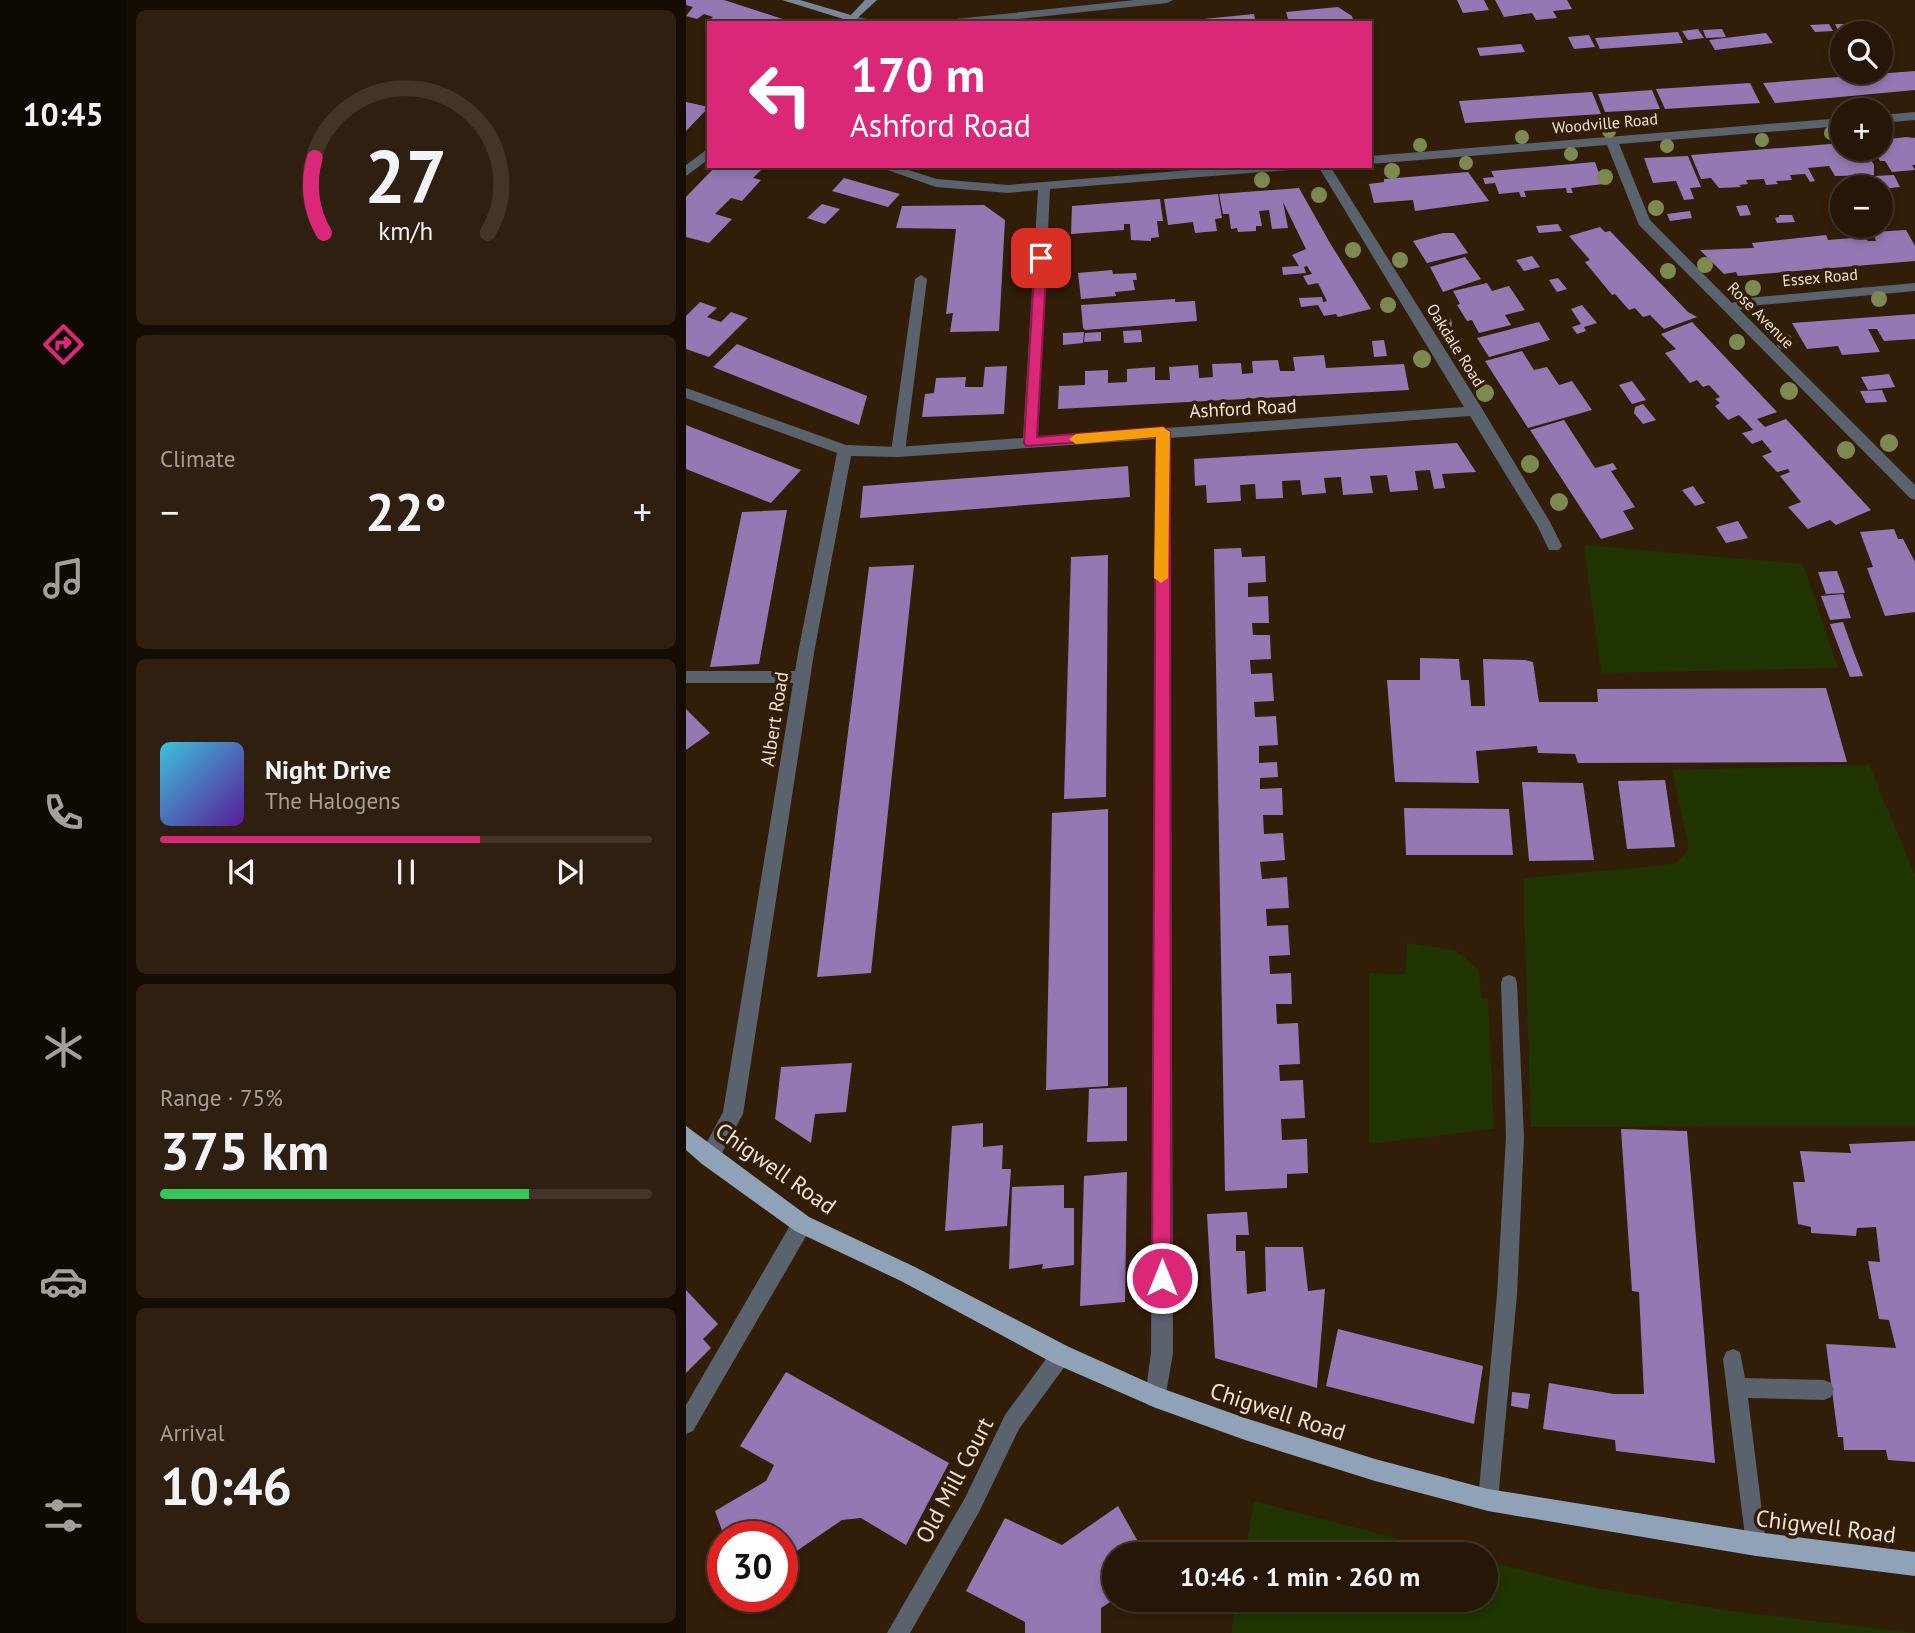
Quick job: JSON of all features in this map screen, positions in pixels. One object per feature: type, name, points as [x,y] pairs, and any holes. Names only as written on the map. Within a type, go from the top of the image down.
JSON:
[{"type":"main road","points":[[788,0],[848,21]]},
{"type":"main road","points":[[852,21],[871,0]]},
{"type":"main road","name":"Chigwell Road","points":[[686,1136],[709,1157],[802,1224],[908,1274],[1061,1355],[1156,1397],[1245,1429],[1375,1470],[1488,1500],[1756,1544],[1915,1564]]},
{"type":"street","points":[[965,21],[1167,0]]},
{"type":"street","points":[[1893,118],[1915,116]]},
{"type":"street","name":"Woodville Road","points":[[1372,159],[1830,123]]},
{"type":"street","name":"Rose Avenue","points":[[1611,141],[1644,222],[1915,494]]},
{"type":"street","points":[[686,172],[707,154]]},
{"type":"street","points":[[888,168],[936,183],[970,188],[1044,187],[1266,168]]},
{"type":"street","name":"Oakdale Road","points":[[1325,168],[1476,411],[1545,526],[1554,546]]},
{"type":"street","points":[[1030,443],[1044,187]]},
{"type":"street","name":"Essex Road","points":[[1730,309],[1746,302],[1915,287]]},
{"type":"street","points":[[686,393],[845,450]]},
{"type":"street","name":"Ashford Road","points":[[845,450],[898,452],[1476,411]]},
{"type":"street","points":[[1156,1397],[1162,1353],[1163,432]]},
{"type":"street","name":"Albert Road","points":[[709,1157],[733,1114],[802,677],[845,450]]},
{"type":"lane","points":[[898,452],[921,279]]},
{"type":"lane","points":[[686,677],[802,677]]},
{"type":"lane","points":[[1488,1500],[1507,1295],[1515,1137],[1509,983]]},
{"type":"lane","points":[[686,1424],[802,1224]]},
{"type":"lane","name":"Old Mill Court","points":[[898,1633],[972,1505],[1012,1422],[1061,1355]]},
{"type":"lane","points":[[1733,1359],[1756,1544]]},
{"type":"lane","points":[[1737,1388],[1824,1390]]},
{"type":"green space","points":[[1584,545],[1803,564],[1838,668],[1601,673]]},
{"type":"green space","points":[[1869,765],[1915,875],[1915,1126],[1531,1127],[1523,878],[1675,864],[1689,849],[1672,770]]},
{"type":"green space","points":[[1407,943],[1455,950],[1479,970],[1481,997],[1488,999],[1494,1129],[1369,1144],[1369,973],[1405,974]]},
{"type":"green space","points":[[1254,1501],[1410,1542],[1247,1542]]},
{"type":"green space","points":[[1498,1564],[1586,1586],[1724,1610],[1915,1633],[1231,1633],[1235,1612],[1498,1612]]},
{"type":"building","points":[[686,0],[724,0],[789,21],[708,21],[713,17],[704,14],[697,19],[686,16],[693,7],[686,5]]},
{"type":"building","points":[[1457,0],[1484,0],[1489,10],[1463,13]]},
{"type":"building","points":[[1495,0],[1567,0],[1572,9],[1553,11],[1557,18],[1536,20],[1532,13],[1504,17]]},
{"type":"building","points":[[1338,7],[1352,16],[1353,21],[1288,21],[1286,12]]},
{"type":"building","points":[[1254,14],[1256,21],[1193,21]]},
{"type":"building","points":[[1829,24],[1830,31],[1815,32],[1810,25]]},
{"type":"building","points":[[1698,29],[1704,38],[1688,40],[1682,31]]},
{"type":"building","points":[[1722,29],[1726,37],[1706,38],[1703,30]]},
{"type":"building","points":[[1678,32],[1683,43],[1600,49],[1595,38]]},
{"type":"building","points":[[1766,33],[1773,43],[1715,50],[1709,40]]},
{"type":"building","points":[[1589,35],[1595,47],[1574,49],[1568,37]]},
{"type":"building","points":[[1521,44],[1525,52],[1480,56],[1477,48]]},
{"type":"building","points":[[1915,71],[1915,90],[1775,103],[1763,83],[1830,78],[1830,84],[1893,84],[1893,73]]},
{"type":"building","points":[[1750,83],[1760,103],[1665,109],[1656,89]]},
{"type":"building","points":[[1652,90],[1660,109],[1605,112],[1598,94]]},
{"type":"building","points":[[1592,92],[1601,114],[1465,123],[1459,101]]},
{"type":"building","points":[[686,102],[707,107],[707,109],[686,131]]},
{"type":"building","points":[[1915,138],[1915,165],[1912,165],[1915,170],[1892,172],[1885,161],[1893,161],[1893,139]]},
{"type":"building","points":[[1830,144],[1830,161],[1872,161],[1874,175],[1834,175],[1829,166],[1808,168],[1815,181],[1810,182],[1805,174],[1790,175],[1792,180],[1776,181],[1778,184],[1766,185],[1764,179],[1746,180],[1748,184],[1739,185],[1741,187],[1719,188],[1711,178],[1701,179],[1691,155]]},
{"type":"building","points":[[1688,156],[1701,187],[1690,188],[1694,199],[1684,200],[1676,181],[1653,183],[1644,158]]},
{"type":"building","points":[[1595,162],[1603,184],[1571,188],[1573,193],[1567,193],[1566,188],[1524,191],[1526,197],[1521,197],[1519,192],[1499,194],[1495,183],[1485,184],[1483,178],[1494,177],[1491,171]]},
{"type":"building","points":[[714,168],[763,168],[753,178],[761,180],[742,201],[731,198],[715,214],[732,219],[709,243],[686,237],[686,197]]},
{"type":"building","points":[[1468,172],[1489,201],[1415,211],[1413,200],[1374,203],[1369,184],[1384,182],[1384,179]]},
{"type":"building","points":[[1894,175],[1900,187],[1893,188]]},
{"type":"building","points":[[844,178],[900,194],[888,207],[832,191]]},
{"type":"building","points":[[1299,188],[1371,309],[1338,317],[1336,314],[1324,316],[1318,305],[1301,307],[1299,298],[1322,297],[1323,302],[1327,301],[1318,283],[1308,285],[1303,276],[1312,274],[1307,266],[1304,267],[1306,273],[1283,275],[1282,267],[1299,266],[1292,255],[1306,249],[1283,202],[1288,228],[1272,229],[1269,210],[1259,211],[1262,226],[1256,226],[1256,231],[1238,232],[1237,228],[1231,229],[1229,214],[1223,214],[1219,194]]},
{"type":"building","points":[[1218,194],[1222,218],[1215,219],[1217,231],[1195,233],[1193,222],[1168,225],[1164,199]]},
{"type":"building","points":[[1160,199],[1163,221],[1157,221],[1159,237],[1151,238],[1151,241],[1131,240],[1130,224],[1124,224],[1124,230],[1071,234],[1072,206]]},
{"type":"building","points":[[822,204],[840,209],[825,224],[807,218]]},
{"type":"building","points":[[984,205],[1005,220],[999,331],[950,332],[953,313],[946,314],[956,229],[896,228],[902,206]]},
{"type":"building","points":[[1747,205],[1751,215],[1740,216],[1736,206]]},
{"type":"building","points":[[1690,211],[1692,218],[1670,221],[1667,214]]},
{"type":"building","points":[[1779,215],[1792,215],[1795,222],[1777,223],[1775,218]]},
{"type":"building","points":[[1558,224],[1562,231],[1539,233],[1536,226]]},
{"type":"building","points":[[1600,227],[1605,232],[1610,231],[1688,312],[1697,317],[1664,329],[1650,315],[1643,317],[1635,308],[1629,310],[1615,294],[1612,295],[1585,262],[1590,260],[1569,236]]},
{"type":"building","points":[[1906,230],[1915,246],[1915,261],[1738,276],[1736,272],[1724,274],[1700,250],[1754,248],[1752,243],[1826,235],[1828,240],[1866,238],[1868,241],[1876,241],[1875,238],[1893,238],[1893,231]]},
{"type":"building","points":[[1443,233],[1454,233],[1468,253],[1427,263],[1413,241]]},
{"type":"building","points":[[1532,256],[1540,267],[1524,271],[1516,260]]},
{"type":"building","points":[[1465,257],[1481,279],[1443,292],[1430,267]]},
{"type":"building","points":[[1112,270],[1113,274],[1136,273],[1137,280],[1133,280],[1135,290],[1115,292],[1116,296],[1081,299],[1078,273]]},
{"type":"building","points":[[1558,278],[1567,289],[1557,292],[1549,280]]},
{"type":"building","points":[[1487,283],[1492,291],[1509,286],[1525,310],[1505,315],[1511,325],[1479,333],[1472,320],[1467,321],[1457,305],[1460,304],[1453,291]]},
{"type":"building","points":[[1175,299],[1175,302],[1195,301],[1197,321],[1085,330],[1083,328],[1081,305]]},
{"type":"building","points":[[700,302],[717,308],[707,317],[721,322],[731,312],[748,318],[709,357],[686,349],[686,316]]},
{"type":"building","points":[[1582,305],[1597,323],[1584,327],[1586,331],[1577,334],[1572,327],[1581,324],[1571,309]]},
{"type":"building","points":[[1915,314],[1915,339],[1884,341],[1877,329],[1868,329],[1880,352],[1842,355],[1838,346],[1807,349],[1792,323]]},
{"type":"building","points":[[1539,322],[1550,340],[1489,357],[1477,338]]},
{"type":"building","points":[[1692,322],[1777,412],[1757,419],[1765,427],[1786,419],[1871,510],[1836,525],[1830,520],[1808,529],[1788,507],[1801,502],[1780,476],[1790,472],[1788,469],[1777,472],[1762,456],[1772,452],[1762,440],[1752,444],[1742,433],[1753,430],[1747,423],[1739,415],[1728,420],[1715,406],[1720,403],[1715,399],[1720,397],[1709,385],[1703,387],[1697,380],[1690,383],[1665,353],[1676,349],[1661,334]]},
{"type":"building","points":[[1141,330],[1142,342],[1124,343],[1123,331]]},
{"type":"building","points":[[1084,332],[1083,343],[1063,345],[1063,333]]},
{"type":"building","points":[[1101,332],[1101,341],[1084,342],[1085,333]]},
{"type":"building","points":[[1384,340],[1387,356],[1374,357],[1372,341]]},
{"type":"building","points":[[737,344],[867,396],[859,425],[713,367]]},
{"type":"building","points":[[1522,351],[1534,370],[1547,367],[1559,385],[1572,381],[1592,410],[1528,428],[1485,361]]},
{"type":"building","points":[[1324,355],[1326,368],[1404,364],[1409,390],[1058,409],[1059,386],[1085,385],[1085,371],[1108,370],[1108,383],[1127,382],[1127,369],[1155,367],[1155,380],[1170,380],[1169,367],[1198,365],[1199,378],[1213,377],[1212,364],[1241,363],[1242,374],[1253,373],[1252,361],[1278,360],[1280,371],[1295,371],[1293,357]]},
{"type":"building","points":[[1007,366],[1004,414],[922,417],[925,394],[934,393],[936,378],[966,377],[965,387],[983,387],[985,367]]},
{"type":"building","points":[[1889,374],[1895,387],[1868,390],[1861,377]]},
{"type":"building","points":[[1632,381],[1646,400],[1632,404],[1619,385]]},
{"type":"building","points":[[1882,390],[1887,402],[1866,403],[1860,391]]},
{"type":"building","points":[[1643,404],[1656,420],[1643,424],[1634,413],[1635,407]]},
{"type":"building","points":[[1564,420],[1595,468],[1613,463],[1617,469],[1611,471],[1635,507],[1623,511],[1634,529],[1601,539],[1530,430]]},
{"type":"building","points":[[686,425],[801,470],[771,503],[686,469]]},
{"type":"building","points":[[1457,443],[1476,472],[1442,474],[1445,488],[1434,489],[1430,470],[1415,471],[1418,490],[1390,492],[1387,475],[1370,476],[1373,493],[1343,495],[1341,477],[1324,478],[1326,493],[1302,495],[1300,480],[1282,481],[1283,498],[1256,499],[1255,484],[1240,485],[1241,501],[1207,503],[1206,485],[1195,486],[1194,459]]},
{"type":"building","points":[[1128,466],[1130,497],[860,518],[863,486]]},
{"type":"building","points":[[1693,486],[1705,503],[1695,506],[1682,490]]},
{"type":"building","points":[[787,510],[759,664],[710,667],[742,512]]},
{"type":"building","points":[[1738,521],[1748,538],[1726,543],[1716,527]]},
{"type":"building","points":[[1894,529],[1898,539],[1903,539],[1915,562],[1915,612],[1885,616],[1867,568],[1873,567],[1860,532]]},
{"type":"building","points":[[1241,548],[1242,557],[1265,556],[1266,582],[1248,583],[1248,597],[1268,596],[1269,623],[1252,623],[1253,635],[1270,635],[1271,659],[1250,660],[1251,674],[1272,673],[1274,701],[1254,702],[1255,717],[1276,716],[1278,745],[1259,746],[1259,763],[1277,762],[1278,777],[1260,778],[1260,789],[1282,788],[1283,815],[1263,815],[1264,834],[1283,833],[1285,860],[1260,862],[1262,879],[1287,877],[1289,908],[1266,909],[1267,926],[1288,925],[1290,955],[1269,956],[1270,974],[1291,973],[1292,1004],[1276,1004],[1277,1024],[1298,1023],[1300,1064],[1279,1065],[1280,1081],[1303,1080],[1305,1118],[1281,1119],[1282,1140],[1307,1139],[1308,1173],[1287,1174],[1287,1188],[1225,1191],[1214,549]]},
{"type":"building","points":[[1108,555],[1106,797],[1064,799],[1071,557]]},
{"type":"building","points":[[914,565],[871,973],[817,977],[869,567]]},
{"type":"building","points":[[1837,571],[1845,593],[1826,594],[1818,572]]},
{"type":"building","points":[[1843,594],[1851,618],[1830,620],[1821,596]]},
{"type":"building","points":[[1843,622],[1863,676],[1850,677],[1830,624]]},
{"type":"building","points":[[1420,658],[1459,659],[1461,680],[1469,680],[1471,706],[1485,706],[1483,659],[1533,662],[1539,702],[1598,702],[1597,689],[1826,688],[1847,762],[1578,763],[1575,754],[1538,753],[1537,746],[1476,751],[1479,783],[1395,782],[1387,680],[1420,680]]},
{"type":"building","points":[[686,709],[710,733],[686,750]]},
{"type":"building","points":[[1665,780],[1675,847],[1627,849],[1618,781]]},
{"type":"building","points":[[1522,782],[1583,783],[1594,860],[1529,861]]},
{"type":"building","points":[[1404,808],[1509,809],[1513,855],[1406,855]]},
{"type":"building","points":[[1108,809],[1108,1086],[1046,1090],[1052,813]]},
{"type":"building","points":[[852,1063],[846,1112],[815,1114],[811,1143],[775,1119],[781,1067]]},
{"type":"building","points":[[1127,1087],[1127,1141],[1087,1142],[1089,1089]]},
{"type":"building","points":[[983,1123],[983,1147],[1003,1145],[1002,1169],[1011,1169],[1007,1226],[945,1231],[952,1126]]},
{"type":"building","points":[[1621,1129],[1687,1131],[1715,1463],[1616,1451],[1615,1440],[1543,1429],[1549,1383],[1614,1394],[1644,1394],[1639,1292],[1632,1291]]},
{"type":"building","points":[[1915,1141],[1915,1462],[1888,1460],[1886,1450],[1844,1450],[1843,1437],[1838,1437],[1826,1344],[1896,1348],[1889,1320],[1879,1319],[1868,1261],[1880,1262],[1876,1227],[1857,1228],[1856,1236],[1811,1233],[1811,1227],[1798,1224],[1793,1182],[1805,1182],[1800,1151],[1851,1153],[1849,1144]]},
{"type":"building","points":[[1127,1172],[1125,1302],[1080,1306],[1084,1176]]},
{"type":"building","points":[[1064,1185],[1064,1208],[1074,1208],[1074,1265],[1042,1269],[1043,1264],[1009,1269],[1012,1187]]},
{"type":"building","points":[[1247,1212],[1249,1235],[1236,1235],[1236,1251],[1245,1251],[1247,1294],[1266,1291],[1265,1247],[1303,1247],[1308,1291],[1325,1289],[1317,1388],[1215,1358],[1207,1214]]},
{"type":"building","points":[[686,1290],[718,1324],[703,1339],[711,1348],[686,1373]]},
{"type":"building","points":[[1338,1329],[1483,1366],[1474,1424],[1326,1386]]},
{"type":"building","points":[[786,1372],[949,1463],[906,1545],[861,1518],[842,1520],[798,1550],[798,1521],[719,1521],[715,1511],[766,1481],[774,1465],[740,1446]]},
{"type":"building","points":[[1512,1392],[1530,1394],[1528,1409],[1511,1406]]},
{"type":"building","points":[[1118,1506],[1138,1542],[1102,1542],[1101,1633],[1025,1633],[1025,1622],[966,1591],[1005,1518],[1062,1545]]},
{"type":"slow traffic","points":[[1076,439],[1163,432],[1161,578]]},
{"type":"route","points":[[1041,258],[1030,443],[1163,432],[1162,1278]]}]
